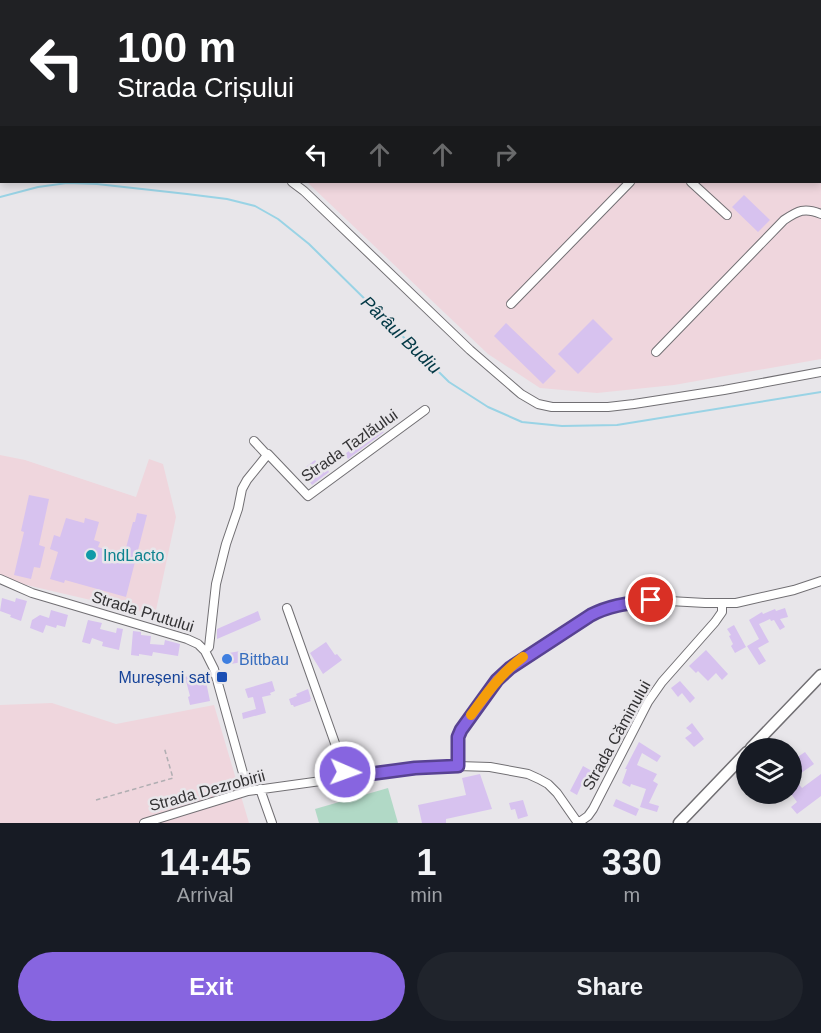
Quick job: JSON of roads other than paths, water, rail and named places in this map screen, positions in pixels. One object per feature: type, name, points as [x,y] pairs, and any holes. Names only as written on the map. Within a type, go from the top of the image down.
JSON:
[{"type":"main road","points":[[761,738],[821,675]]},
{"type":"main road","points":[[679,823],[736,763]]},
{"type":"street","points":[[293,183],[497,375],[538,404],[552,407],[601,407],[634,404],[821,372]]},
{"type":"street","points":[[511,304],[629,183]]},
{"type":"street","points":[[692,183],[727,215]]},
{"type":"street","points":[[656,352],[784,220],[803,210],[821,214]]},
{"type":"street","name":"Strada Tazlăului","points":[[268,454],[308,496],[425,410]]},
{"type":"street","points":[[205,651],[209,647],[216,584],[242,489],[268,454],[254,441]]},
{"type":"street","name":"Strada Prutului","points":[[0,579],[32,593],[188,639],[198,644],[205,651],[214,669],[248,791]]},
{"type":"street","points":[[458,766],[458,737],[461,730],[497,680],[524,657],[591,615],[620,604],[651,600],[736,603],[821,581]]},
{"type":"street","name":"Strada Căminului","points":[[578,823],[588,816],[648,702],[662,682],[715,622],[722,612],[722,604]]},
{"type":"street","points":[[287,608],[347,777]]},
{"type":"street","name":"Strada Dezrobirii","points":[[144,823],[248,791],[415,768],[458,766],[528,774],[548,784],[578,823]]},
{"type":"street","points":[[260,789],[272,823]]},
{"type":"waterway","name":"Pârâul Budiu","points":[[0,197],[38,187],[67,183],[97,184],[227,199],[255,206],[278,219],[309,244],[449,382],[488,407],[522,422],[562,426],[617,425],[821,392]]},
{"type":"place","name":"IndLacto","points":[[91,555]]},
{"type":"place","name":"Bittbau","points":[[227,659]]},
{"type":"place","name":"Mureșeni sat","points":[[222,677]]}]
